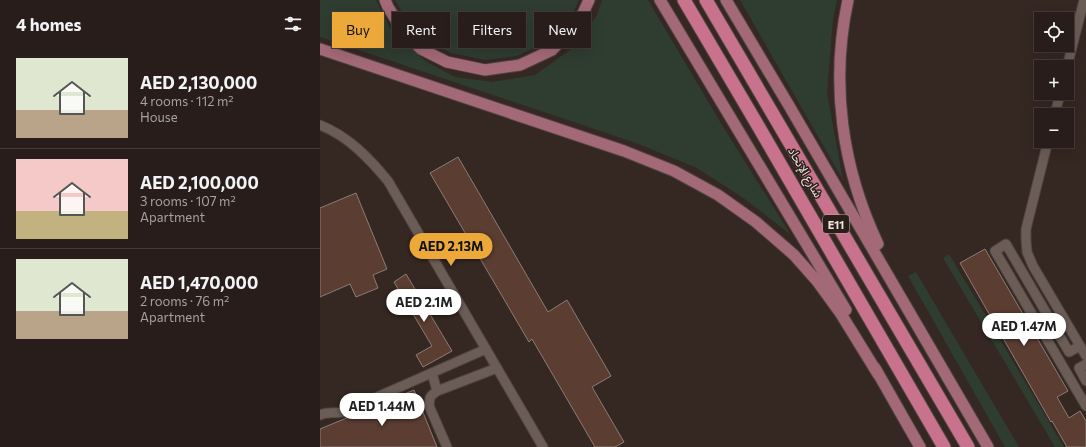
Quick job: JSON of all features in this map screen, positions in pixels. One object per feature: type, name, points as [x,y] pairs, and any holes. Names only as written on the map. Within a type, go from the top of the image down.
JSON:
[{"type":"highway","name":"شارع الإتحاد","points":[[684,0],[944,447]]},
{"type":"highway","name":"شارع الإتحاد","points":[[706,0],[737,56],[968,447]]},
{"type":"main road","points":[[385,0],[402,30],[421,49],[447,62],[485,70],[520,65],[552,50],[579,22],[589,0]]},
{"type":"main road","points":[[660,0],[850,318],[878,374]]},
{"type":"main road","points":[[726,0],[792,110],[988,447]]},
{"type":"main road","points":[[848,0],[844,17],[839,60],[840,100],[846,145],[853,176],[870,228],[913,317]]},
{"type":"main road","points":[[320,48],[624,151],[674,171],[718,195],[756,222],[794,255],[817,281],[841,314],[920,447]]},
{"type":"street","points":[[1069,60],[1084,0]]},
{"type":"street","points":[[320,125],[351,142],[371,161],[388,181],[543,447]]},
{"type":"street","points":[[1046,148],[1026,229],[1027,252],[1033,266],[1086,356]]},
{"type":"street","points":[[1080,346],[1069,352],[1006,244],[995,251],[1086,406]]},
{"type":"street","points":[[320,415],[327,412],[343,412],[486,349]]},
{"type":"street","points":[[1086,364],[1079,368],[1086,381]]},
{"type":"street","points":[[447,447],[429,405],[432,395],[437,391],[497,368]]},
{"type":"street","points":[[432,373],[437,391]]},
{"type":"green space","points":[[320,0],[376,0],[382,12],[332,12],[332,41],[320,37]]},
{"type":"green space","points":[[395,0],[579,0],[573,12],[534,12],[534,48],[517,56],[485,60],[451,53],[441,48],[450,48],[450,12],[402,12]]},
{"type":"green space","points":[[602,0],[648,0],[722,125],[791,235],[742,197],[695,167],[636,143],[353,48],[384,48],[384,16],[392,30],[392,48],[411,48],[425,61],[455,77],[492,82],[535,75],[573,48],[591,48],[591,23],[597,15]]},
{"type":"green space","points":[[740,0],[837,0],[833,19],[827,93],[843,180]]},
{"type":"green space","points":[[949,254],[1064,447],[1055,447],[943,258]]},
{"type":"green space","points":[[916,272],[1019,447],[1005,447],[908,276]]},
{"type":"building","points":[[458,157],[548,312],[567,300],[611,376],[592,387],[624,442],[615,447],[595,447],[532,339],[529,342],[430,173]]},
{"type":"building","points":[[356,193],[387,269],[373,275],[378,288],[356,297],[350,284],[320,297],[320,208]]},
{"type":"building","points":[[985,249],[1068,391],[1057,397],[1069,418],[1080,411],[1086,421],[1086,447],[1067,447],[1052,421],[1051,422],[960,263]]},
{"type":"building","points":[[406,274],[452,351],[423,367],[416,355],[432,346],[394,282]]},
{"type":"building","points":[[414,390],[437,447],[320,447],[320,429]]}]
